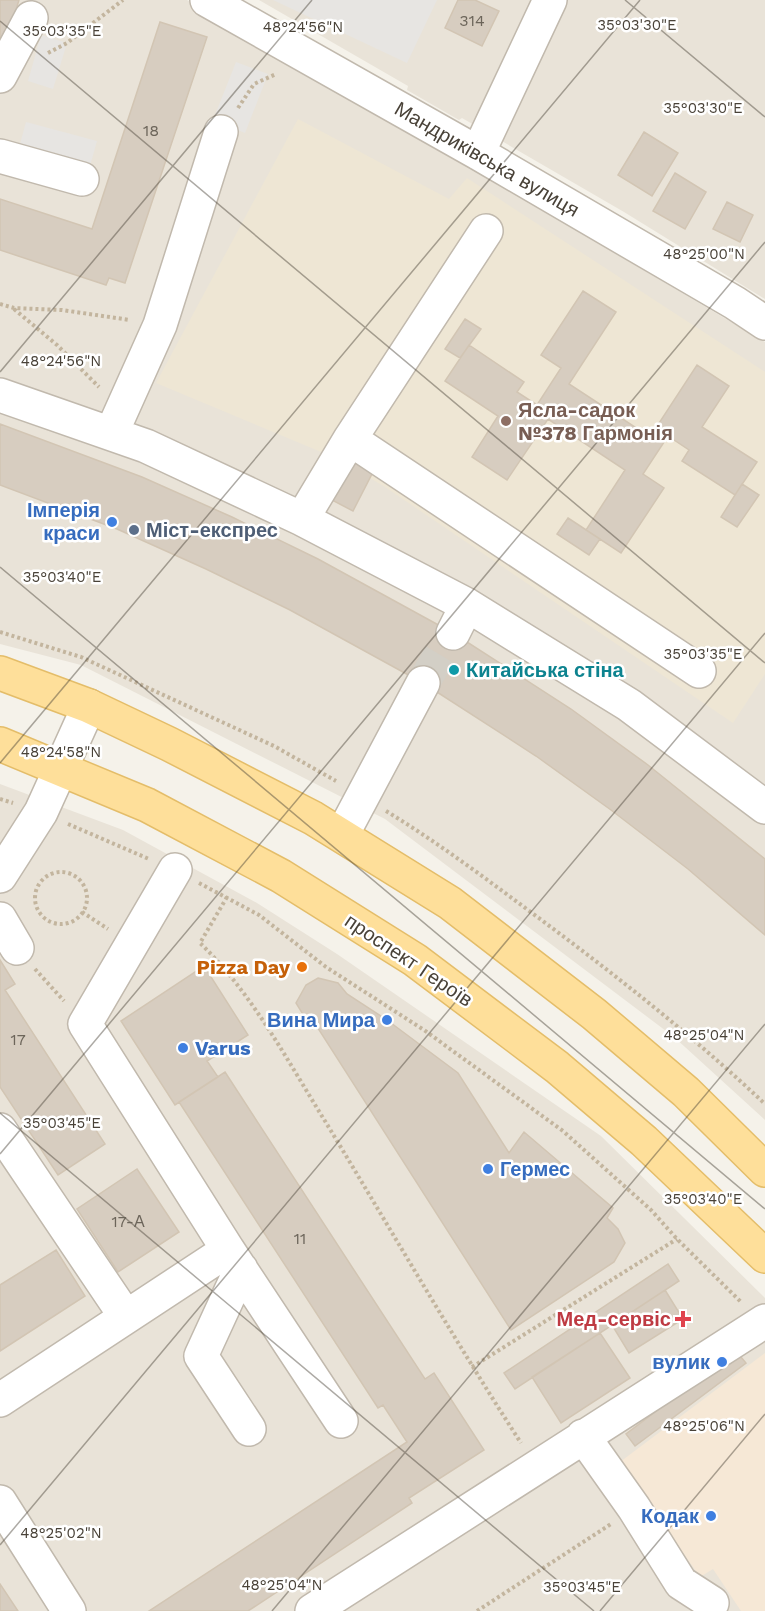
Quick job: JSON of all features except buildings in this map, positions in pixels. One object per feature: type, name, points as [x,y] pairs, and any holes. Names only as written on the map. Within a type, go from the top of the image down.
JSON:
[{"type":"main road","points":[[0,673],[89,706],[314,818],[450,903],[594,1014],[686,1092],[765,1170]]},
{"type":"main road","name":"проспект Героїв","points":[[0,744],[147,805],[281,876],[416,960],[565,1074],[644,1141],[765,1256]]},
{"type":"street","name":"Мандриківська вулиця","points":[[207,0],[248,10],[309,58],[478,153],[735,303],[765,323]]},
{"type":"street","points":[[478,153],[550,0]]},
{"type":"street","points":[[0,76],[24,31]]},
{"type":"street","points":[[117,421],[160,325],[221,132]]},
{"type":"street","points":[[0,156],[82,179]]},
{"type":"street","points":[[302,519],[350,439],[486,231]]},
{"type":"street","points":[[0,395],[117,421],[146,446],[302,519],[460,619],[628,705],[765,807]]},
{"type":"street","points":[[350,439],[699,671]]},
{"type":"street","points":[[342,836],[423,683]]},
{"type":"street","points":[[0,876],[41,812],[89,706]]},
{"type":"street","points":[[175,870],[85,1024],[235,1260],[341,1421]]},
{"type":"street","points":[[0,919],[17,948]]},
{"type":"street","points":[[0,1130],[126,1317]]},
{"type":"street","points":[[0,1400],[126,1317],[235,1260]]},
{"type":"street","points":[[235,1260],[201,1356],[249,1429]]},
{"type":"street","points":[[312,1611],[763,1323]]},
{"type":"street","points":[[583,1436],[634,1508],[681,1583],[710,1608]]},
{"type":"street","points":[[0,1502],[69,1611]]},
{"type":"path","points":[[24,31],[46,54],[66,43],[123,0]]},
{"type":"path","points":[[221,132],[254,84],[309,58]]},
{"type":"path","points":[[0,304],[14,308],[62,310],[160,325]]},
{"type":"path","points":[[14,308],[57,345],[117,421]]},
{"type":"path","points":[[41,812],[175,870],[259,915],[326,967],[424,1030],[563,1131],[651,1210],[677,1239],[763,1323]]},
{"type":"path","points":[[53,873],[71,874],[84,886],[86,904],[77,918],[70,922],[54,923],[40,914],[36,907],[35,899],[39,883],[53,873]]},
{"type":"path","points":[[227,897],[200,943],[219,961],[260,1016],[407,1255],[472,1367],[537,1466]]},
{"type":"path","points":[[17,948],[85,1024]]},
{"type":"path","points":[[472,1367],[677,1239]]},
{"type":"path","points":[[477,1611],[634,1508]]},
{"type":"shaded area","points":[[0,0],[187,0],[765,342],[765,1120],[674,1037],[385,819],[81,665],[0,644]]},
{"type":"shaded area","points":[[259,0],[765,0],[765,299],[624,212],[462,118],[459,120],[407,90],[408,86]]},
{"type":"shaded area","points":[[273,0],[437,0],[407,63]]},
{"type":"shaded area","points":[[41,35],[67,43],[53,89],[28,81]]},
{"type":"shaded area","points":[[236,62],[268,74],[245,133],[213,120]]},
{"type":"shaded area","name":"Ясла-садок №378 Гармонія","points":[[298,119],[449,199],[467,178],[765,372],[765,674],[733,723],[385,487],[338,459],[156,383]]},
{"type":"shaded area","points":[[26,122],[97,141],[88,173],[17,155]]},
{"type":"shaded area","points":[[0,784],[123,830],[257,903],[337,954],[601,1136],[765,1298],[765,1611],[0,1611]]},
{"type":"shaded area","name":"Кодак","points":[[765,1353],[765,1611],[741,1611],[713,1569],[700,1577],[620,1462]]},
{"type":"tunnel","points":[[423,683],[453,633]]},
{"type":"place","name":"Ясла-садок №378 Гармонія","points":[[506,421]]},
{"type":"place","name":"Імперія краси","points":[[112,522]]},
{"type":"place","name":"Міст-експрес","points":[[134,530]]},
{"type":"place","name":"Китайська стіна","points":[[454,670]]},
{"type":"place","name":"Pizza Day","points":[[302,967]]},
{"type":"place","name":"Вина Мира","points":[[387,1020]]},
{"type":"place","name":"Varus","points":[[183,1048]]},
{"type":"place","name":"Гермес","points":[[488,1169]]},
{"type":"place","name":"Мед-сервіс","points":[[683,1319]]},
{"type":"place","name":"вулик","points":[[722,1362]]},
{"type":"place","name":"Кодак","points":[[711,1516]]}]
